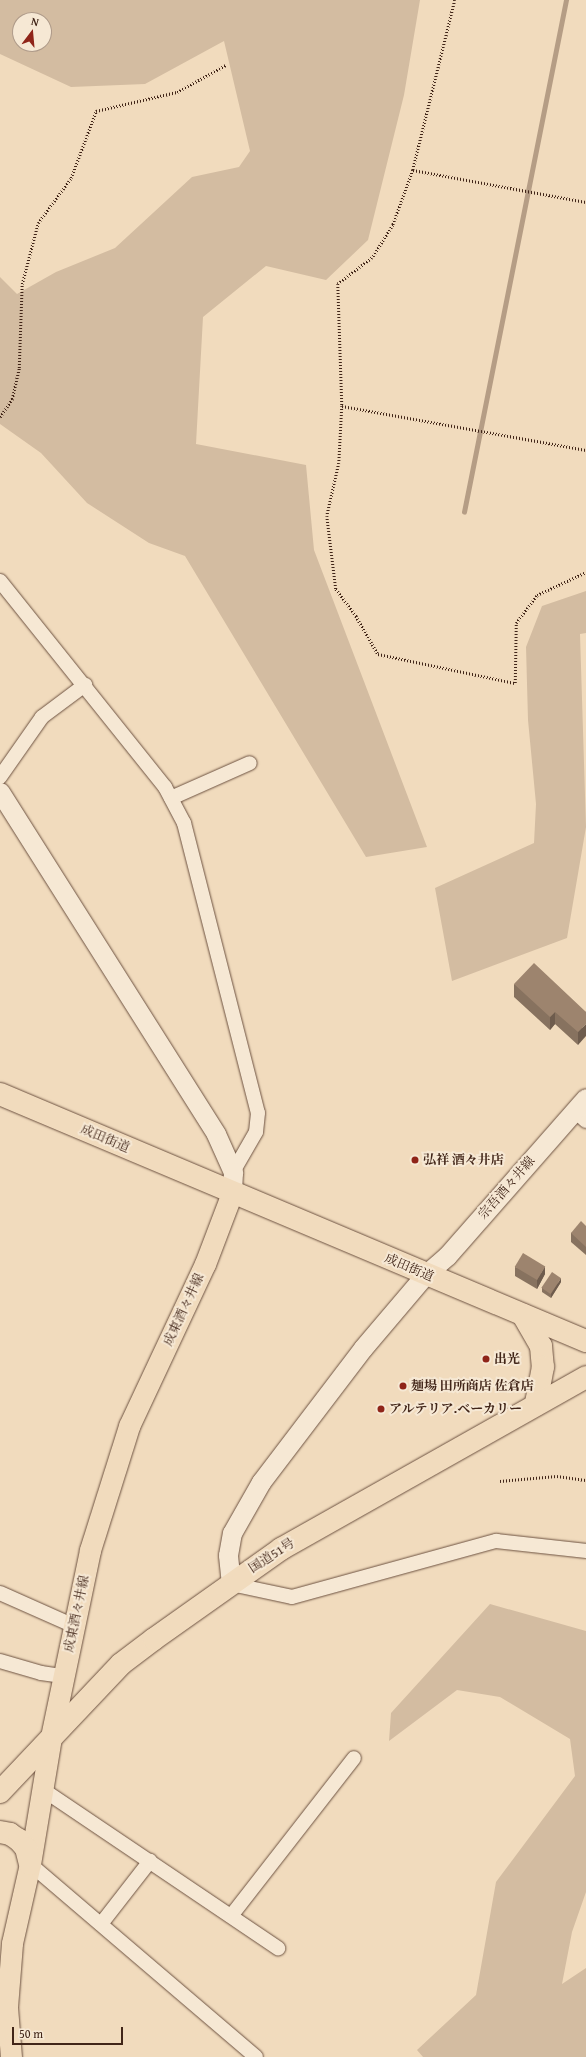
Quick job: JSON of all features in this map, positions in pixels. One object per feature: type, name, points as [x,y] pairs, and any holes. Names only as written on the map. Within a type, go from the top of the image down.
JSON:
[{"type":"highway","name":"成田街道","points":[[0,1094],[522,1316],[586,1341]]},
{"type":"highway","points":[[522,1316],[541,1346],[543,1367],[536,1404]]},
{"type":"highway","name":"国道51号","points":[[0,1792],[51,1736],[121,1664],[231,1584],[281,1549],[586,1376]]},
{"type":"highway","points":[[0,1832],[10,1834],[19,1840],[26,1848],[30,1864]]},
{"type":"main road","name":"成東酒々井線","points":[[11,2057],[7,2031],[8,1975],[12,1943],[30,1864],[51,1736],[90,1550],[128,1426],[206,1264],[232,1193]]},
{"type":"street","points":[[0,581],[85,685],[165,787],[184,823],[258,1113],[256,1132],[233,1172]]},
{"type":"street","points":[[0,777],[42,717],[85,685]]},
{"type":"street","points":[[171,798],[250,763]]},
{"type":"street","points":[[0,792],[216,1134],[233,1172],[232,1193]]},
{"type":"street","name":"宗吾酒々井線","points":[[231,1584],[228,1555],[232,1533],[261,1482],[363,1348],[426,1275],[448,1256],[582,1110]]},
{"type":"street","points":[[231,1584],[292,1597],[496,1541],[586,1551]]},
{"type":"street","points":[[0,1593],[74,1626]]},
{"type":"street","points":[[0,1661],[41,1673],[63,1676]]},
{"type":"street","points":[[231,1916],[354,1758]]},
{"type":"street","points":[[42,1789],[278,1948]]},
{"type":"street","points":[[101,1924],[150,1861]]},
{"type":"street","points":[[30,1864],[256,2057]]},
{"type":"path","points":[[455,0],[413,170],[393,225],[372,258],[338,284],[342,406],[339,463],[327,516],[336,589],[378,654],[515,683],[516,623],[537,595],[586,572]]},
{"type":"path","points":[[0,417],[12,399],[19,368],[22,284],[38,223],[71,178],[96,111],[178,92],[226,65]]},
{"type":"path","points":[[413,170],[586,202]]},
{"type":"path","points":[[342,406],[586,450]]},
{"type":"path","points":[[500,1481],[557,1476],[586,1480]]},
{"type":"shaded area","points":[[0,0],[420,0],[404,95],[368,240],[326,280],[266,266],[203,317],[196,444],[306,465],[314,550],[427,847],[366,857],[185,556],[149,543],[87,503],[41,453],[0,424],[0,277],[17,294],[56,272],[115,248],[192,177],[239,167],[250,151],[224,41],[145,84],[71,87],[0,54]]},
{"type":"shaded area","points":[[586,591],[586,633],[580,634],[586,827],[567,938],[452,981],[435,888],[534,843],[536,804],[528,720],[526,647],[542,606]]},
{"type":"shaded area","points":[[490,1604],[586,1631],[586,1892],[572,1932],[562,1984],[586,1968],[586,2057],[423,2057],[417,2050],[476,1995],[496,1882],[575,1776],[570,1739],[500,1697],[457,1690],[389,1741],[391,1713]]},
{"type":"building","points":[[534,963],[586,1012],[586,1024],[578,1032],[555,1012],[550,1017],[514,984]]},
{"type":"building","points":[[581,1221],[586,1226],[586,1247],[571,1233]]},
{"type":"building","points":[[523,1253],[545,1266],[537,1280],[515,1267]]},
{"type":"building","points":[[552,1272],[561,1278],[550,1294],[541,1288]]},
{"type":"waterway","points":[[464,512],[566,0]]},
{"type":"place","name":"弘祥 酒々井店","points":[[415,1160]]},
{"type":"place","name":"出光","points":[[486,1359]]},
{"type":"place","name":"麺場 田所商店 佐倉店","points":[[403,1386]]},
{"type":"place","name":"アルテリア.ベーカリー","points":[[381,1409]]}]
